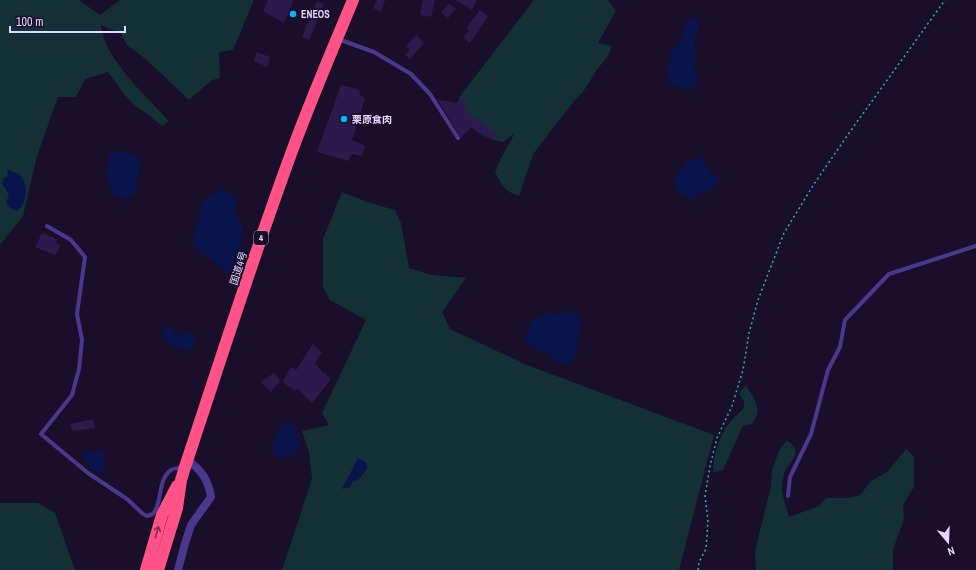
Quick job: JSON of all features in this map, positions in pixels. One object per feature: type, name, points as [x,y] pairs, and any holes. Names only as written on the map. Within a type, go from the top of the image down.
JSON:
[{"type":"highway","name":"国道4号","points":[[158,570],[177,508],[181,480],[256,250],[295,143],[353,0]]},
{"type":"highway","name":"国道4号","points":[[146,570],[162,515],[181,480]]},
{"type":"highway","points":[[164,570],[168,539]]},
{"type":"street","points":[[178,570],[192,525],[211,497],[209,486],[198,468],[186,464]]},
{"type":"lane","points":[[337,39],[374,52],[412,74],[430,94],[458,138]]},
{"type":"lane","points":[[47,226],[71,240],[85,257],[76,314],[82,340],[79,369],[72,395],[41,434],[88,473],[126,499],[147,516],[153,514],[158,506],[163,479],[171,470],[186,464]]},
{"type":"lane","points":[[788,496],[790,477],[811,434],[828,370],[840,347],[845,320],[889,274],[976,246]]},
{"type":"path","points":[[698,570],[699,562],[706,549],[708,520],[705,496],[717,438],[732,406],[743,370],[749,333],[758,300],[784,233],[814,184],[854,126],[945,0]]},
{"type":"green space","points":[[0,0],[79,0],[100,15],[120,0],[254,0],[233,50],[219,52],[220,78],[212,80],[189,100],[148,61],[127,45],[120,32],[108,29],[101,24],[109,50],[118,63],[138,89],[169,121],[162,126],[135,106],[108,72],[85,79],[76,97],[58,97],[37,156],[23,216],[0,245]]},
{"type":"green space","points":[[534,0],[608,0],[616,11],[598,43],[612,46],[608,56],[596,71],[583,92],[575,100],[533,154],[519,196],[506,190],[495,172],[514,134],[503,142],[489,138],[482,135],[470,126],[456,110],[460,96]]},
{"type":"green space","points":[[342,192],[367,202],[395,210],[401,223],[409,268],[432,275],[466,278],[442,312],[450,329],[527,365],[714,435],[679,570],[282,570],[312,479],[309,452],[302,431],[329,425],[322,413],[366,320],[330,300],[323,287],[323,239]]},
{"type":"green space","points":[[746,385],[755,400],[757,409],[756,418],[752,424],[743,426],[723,470],[713,473],[715,455],[723,432],[730,422],[744,408],[744,402],[739,393]]},
{"type":"green space","points":[[787,440],[795,448],[796,452],[785,471],[782,483],[782,490],[789,517],[819,506],[826,498],[849,498],[860,495],[871,481],[887,472],[906,449],[914,457],[914,487],[903,505],[904,520],[893,549],[893,570],[756,570],[755,551],[771,486],[772,470],[779,451]]},
{"type":"green space","points":[[0,503],[38,503],[55,513],[75,570],[0,570]]},
{"type":"shaded area","points":[[696,16],[699,22],[698,33],[694,35],[696,59],[693,68],[698,80],[696,87],[688,88],[676,86],[670,83],[668,77],[671,52],[682,44],[684,27]]},
{"type":"shaded area","points":[[110,151],[136,155],[140,158],[136,191],[133,196],[124,198],[114,196],[111,191],[107,174]]},
{"type":"shaded area","points":[[702,157],[705,165],[708,166],[709,173],[719,175],[720,179],[710,189],[697,194],[694,200],[681,195],[675,184],[675,177],[687,161]]},
{"type":"shaded area","points":[[7,169],[21,176],[25,186],[26,194],[24,201],[22,206],[17,211],[10,208],[6,203],[9,194],[2,184],[4,178],[8,176]]},
{"type":"shaded area","points":[[220,189],[238,197],[234,211],[240,217],[238,221],[243,224],[240,253],[236,267],[228,273],[192,244],[203,202]]},
{"type":"shaded area","points":[[568,312],[582,315],[575,357],[570,365],[556,360],[545,350],[537,352],[526,341],[530,322],[547,313],[554,314]]},
{"type":"shaded area","points":[[170,325],[174,327],[172,330],[175,334],[178,333],[183,335],[187,332],[196,336],[190,351],[174,346],[161,335]]},
{"type":"shaded area","points":[[293,422],[296,434],[300,434],[299,448],[288,458],[274,455],[272,446],[282,426],[285,423]]},
{"type":"shaded area","points":[[100,450],[104,451],[104,474],[93,470],[85,461],[82,454],[88,451],[95,453]]},
{"type":"shaded area","points":[[358,458],[366,462],[367,469],[358,480],[353,481],[350,487],[342,489]]},
{"type":"building","points":[[268,0],[294,0],[284,23],[263,11]]},
{"type":"building","points":[[377,0],[385,0],[381,12],[373,8]]},
{"type":"building","points":[[423,0],[435,0],[431,17],[420,15]]},
{"type":"building","points":[[455,0],[477,0],[472,10]]},
{"type":"building","points":[[317,1],[324,4],[309,40],[302,37]]},
{"type":"building","points":[[448,4],[456,8],[448,18],[441,13]]},
{"type":"building","points":[[480,10],[488,16],[470,43],[463,38],[469,30],[466,28]]},
{"type":"building","points":[[416,35],[424,43],[410,59],[405,55],[410,50],[406,46]]},
{"type":"building","points":[[257,52],[270,57],[267,67],[254,61]]},
{"type":"building","name":"栗原食肉","points":[[341,85],[360,90],[359,95],[365,98],[352,140],[365,146],[362,156],[352,154],[348,161],[317,152]]},
{"type":"building","points":[[460,97],[466,100],[464,106],[471,115],[498,135],[492,139],[471,127],[461,138],[438,100],[458,103]]},
{"type":"building","points":[[42,233],[57,239],[56,243],[61,246],[55,255],[35,247]]},
{"type":"building","points":[[313,344],[322,353],[315,363],[323,373],[324,372],[331,379],[312,403],[297,388],[295,391],[283,382],[291,367],[296,370]]},
{"type":"building","points":[[274,373],[280,381],[271,392],[261,382]]},
{"type":"building","points":[[93,419],[95,428],[73,431],[70,424]]},
{"type":"place","name":"ENEOS","points":[[293,14]]},
{"type":"place","name":"栗原食肉","points":[[344,119]]}]
